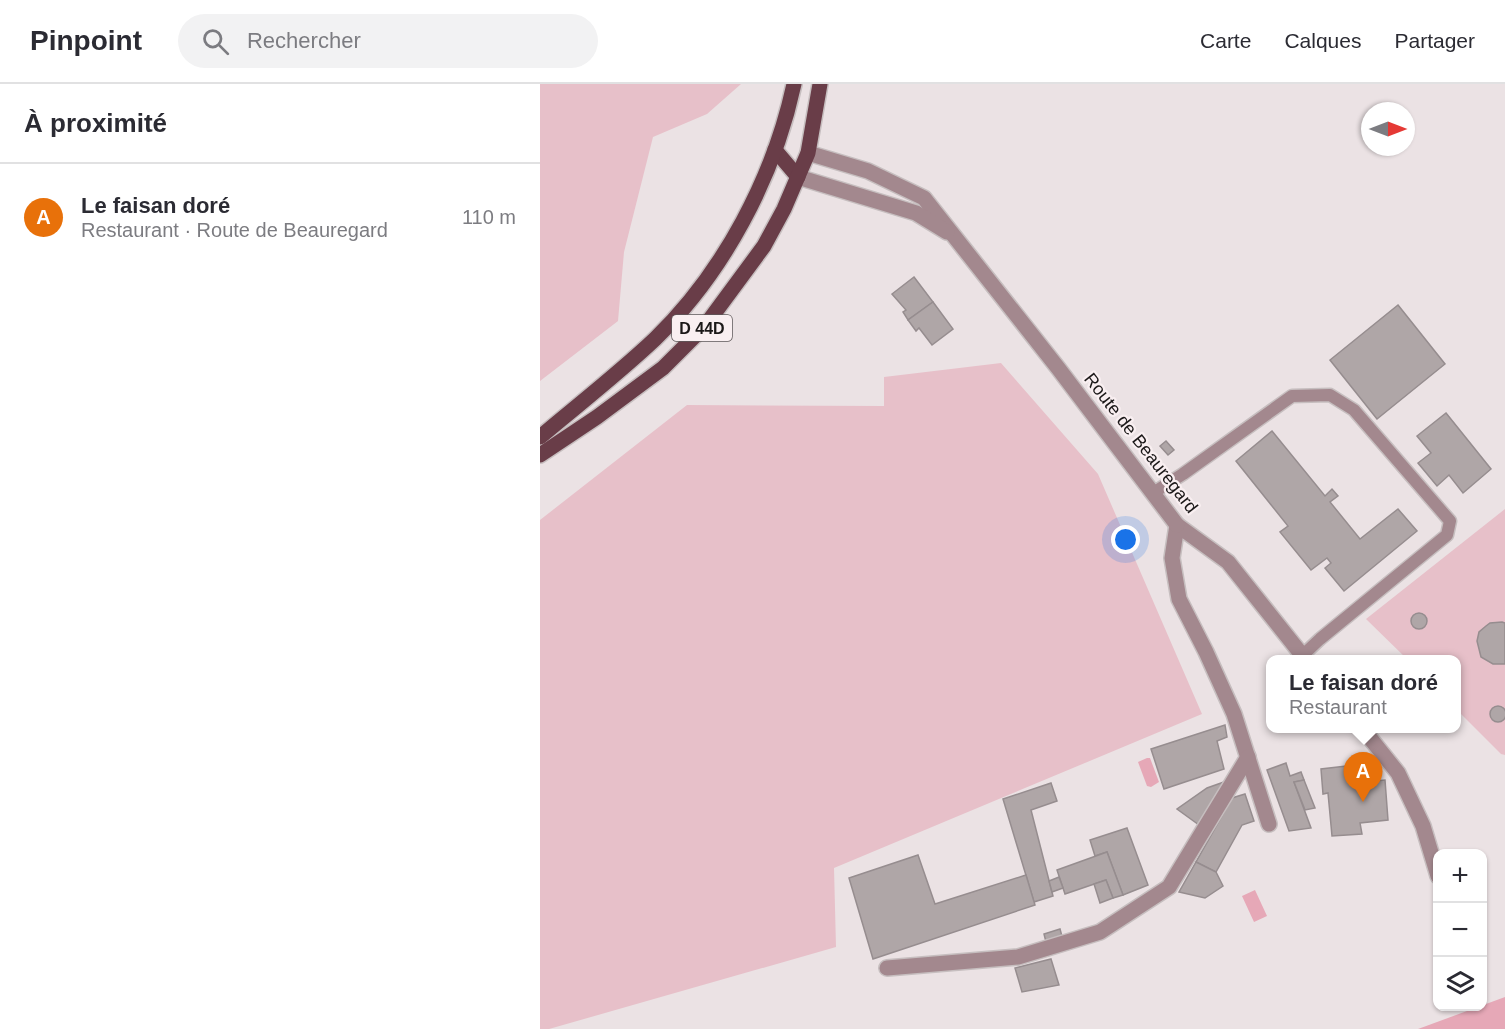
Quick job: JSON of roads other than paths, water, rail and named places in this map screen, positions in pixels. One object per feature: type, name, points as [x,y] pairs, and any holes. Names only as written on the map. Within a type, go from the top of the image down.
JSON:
[{"type":"main road","points":[[775,150],[794,84]]},
{"type":"main road","points":[[775,150],[808,153],[820,84]]},
{"type":"main road","points":[[775,150],[798,177]]},
{"type":"main road","name":"D 44D","points":[[540,437],[655,339],[690,299],[734,236],[775,150]]},
{"type":"main road","name":"D 44D","points":[[540,455],[597,417],[663,368],[705,326],[764,246],[784,209],[808,153]]},
{"type":"street","name":"Route de Beauregard","points":[[808,153],[868,171],[924,198],[1177,525],[1228,562],[1303,655]]},
{"type":"street","name":"Route de Beauregard","points":[[798,177],[916,213],[957,238]]},
{"type":"street","points":[[1177,525],[1172,558],[1179,599],[1234,714],[1269,824]]},
{"type":"street","points":[[1365,733],[1398,773],[1423,826],[1433,862]]},
{"type":"street","points":[[887,968],[1018,957],[1100,932],[1169,887],[1248,757]]},
{"type":"lane","points":[[1153,493],[1292,396],[1330,394],[1354,410],[1450,521],[1447,535],[1320,639],[1307,655]]},
{"type":"place","name":"Le faisan doré","points":[[1363,802]]}]
